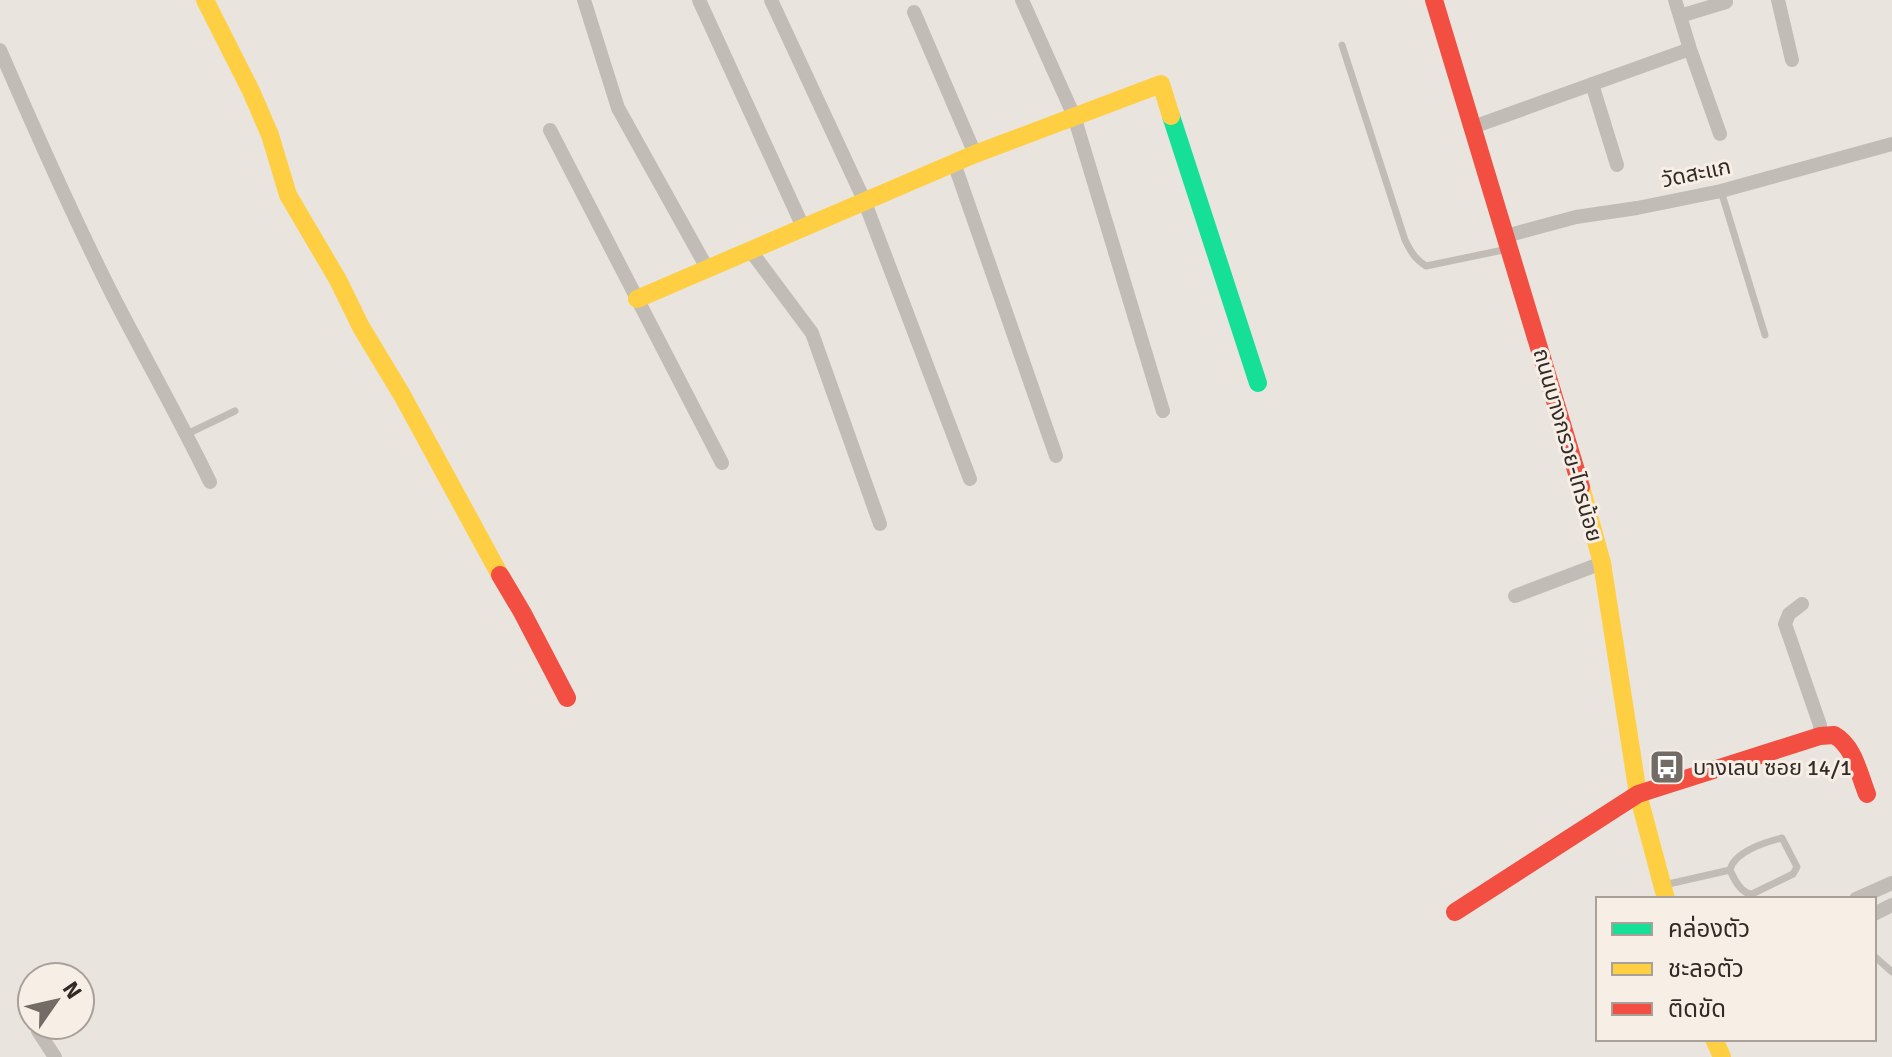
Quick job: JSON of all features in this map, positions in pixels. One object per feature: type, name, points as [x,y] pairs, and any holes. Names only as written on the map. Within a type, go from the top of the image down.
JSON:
[{"type":"street","points":[[205,0],[251,91],[288,195],[402,395],[567,698]]},
{"type":"street","points":[[584,0],[618,108],[707,268]]},
{"type":"street","points":[[699,0],[803,227]]},
{"type":"street","points":[[771,0],[864,200],[970,479]]},
{"type":"street","points":[[1022,0],[1074,116],[1163,411]]},
{"type":"street","name":"ถนนบางกรวย-ไทรน้อย","points":[[1434,0],[1602,563],[1638,794],[1664,892]]},
{"type":"street","points":[[1675,0],[1720,134]]},
{"type":"street","points":[[1778,0],[1792,60]]},
{"type":"street","points":[[1680,16],[1726,2]]},
{"type":"street","points":[[914,12],[975,154]]},
{"type":"street","points":[[1473,127],[1690,49]]},
{"type":"street","points":[[0,50],[42,148],[114,298],[210,482]]},
{"type":"street","points":[[637,299],[975,154],[1161,84],[1258,383]]},
{"type":"street","points":[[1592,84],[1617,165]]},
{"type":"street","points":[[550,130],[722,463]]},
{"type":"street","name":"วัดสะแก","points":[[1508,242],[1576,217],[1721,191],[1892,144]]},
{"type":"street","points":[[954,163],[1056,456]]},
{"type":"street","points":[[750,250],[812,333],[880,524]]},
{"type":"street","points":[[1515,596],[1602,563]]},
{"type":"street","points":[[1802,604],[1789,614],[1785,624],[1820,725],[1820,736]]},
{"type":"street","points":[[1455,912],[1638,794],[1820,736],[1832,735],[1841,739],[1851,754],[1867,794]]},
{"type":"street","points":[[1860,897],[1892,883]]},
{"type":"lane","points":[[1342,45],[1411,253],[1426,266],[1508,242]]},
{"type":"lane","points":[[1721,191],[1765,335]]},
{"type":"lane","points":[[187,434],[235,411]]},
{"type":"lane","points":[[1782,838],[1797,867],[1793,874],[1752,894],[1747,894],[1730,870],[1734,859],[1743,853],[1782,838]]},
{"type":"lane","points":[[1664,892],[1730,870]]},
{"type":"lane","points":[[1876,958],[1892,972]]},
{"type":"traffic: fast","points":[[1171,116],[1258,383]]},
{"type":"traffic: slow","points":[[205,0],[270,135],[288,195],[500,575]]},
{"type":"traffic: slow","points":[[637,299],[975,154],[1161,84],[1171,116]]},
{"type":"traffic: slow","points":[[1581,487],[1602,563],[1638,794],[1665,897]]},
{"type":"traffic: slow","points":[[1715,1041],[1722,1057]]},
{"type":"traffic: jam","points":[[1434,0],[1581,487]]},
{"type":"traffic: jam","points":[[500,575],[567,698]]},
{"type":"traffic: jam","points":[[1455,912],[1638,794],[1820,736],[1834,735],[1846,746],[1867,794]]},
{"type":"place","name":"บางเลน ซอย 14/1","points":[[1667,767]]}]
